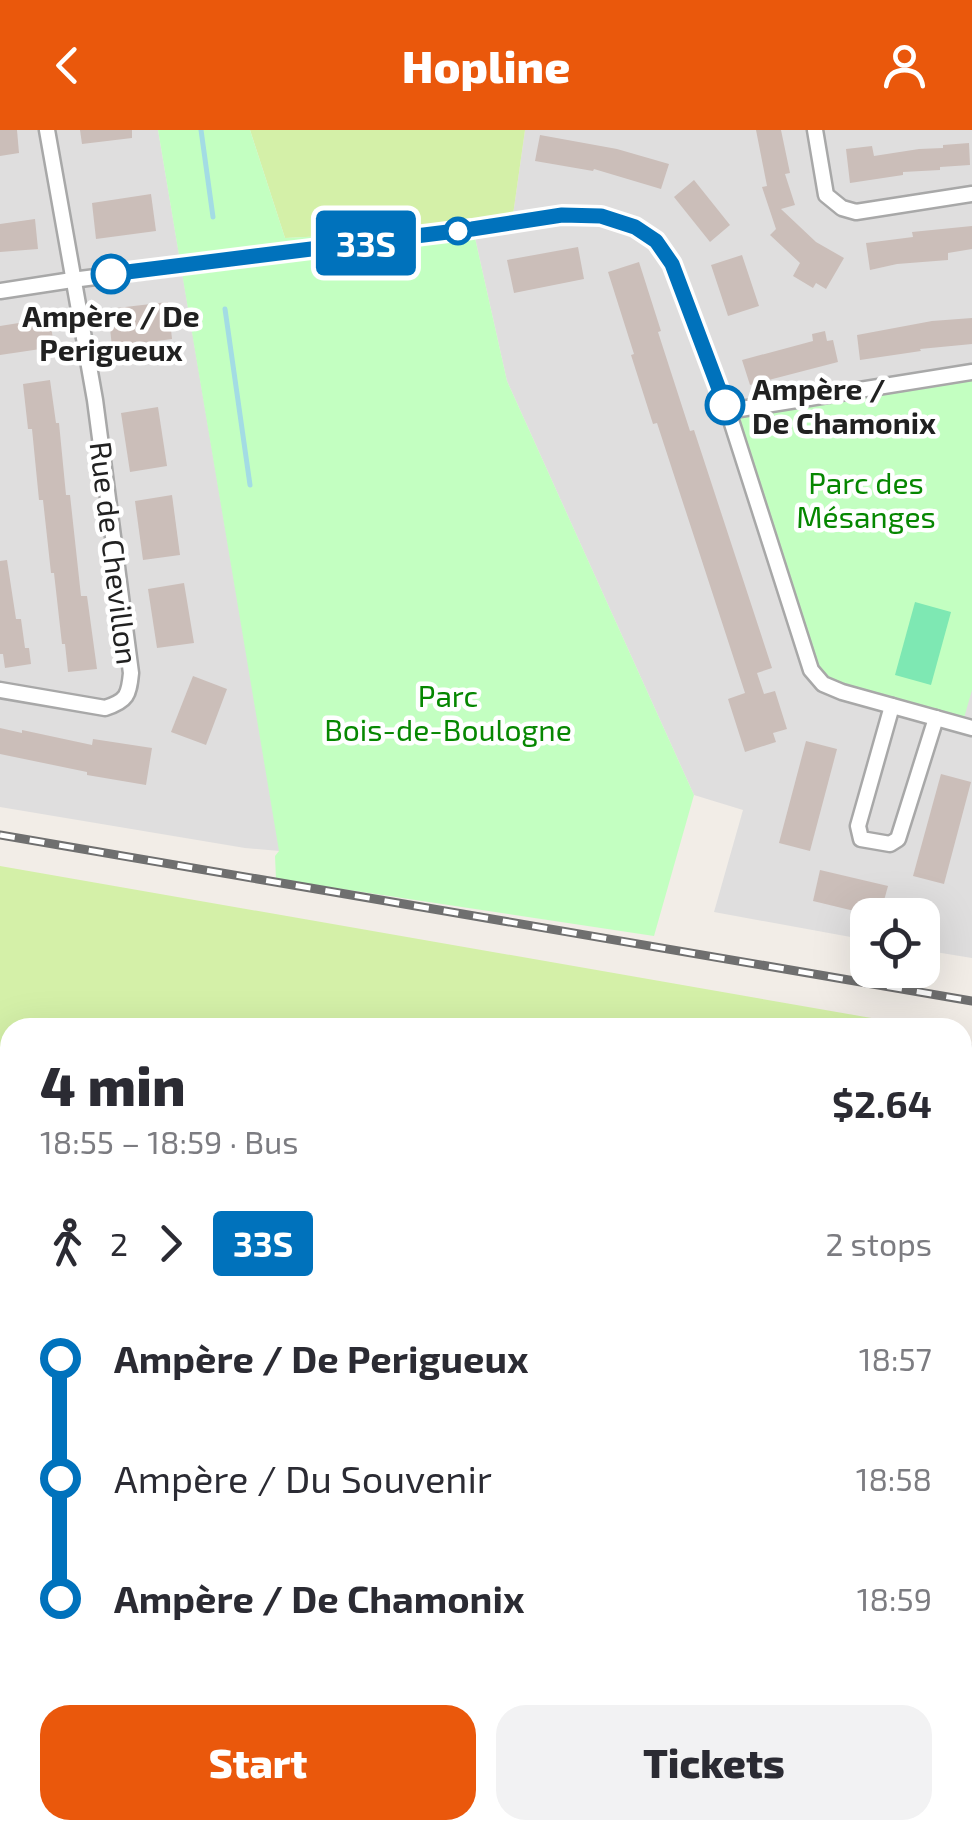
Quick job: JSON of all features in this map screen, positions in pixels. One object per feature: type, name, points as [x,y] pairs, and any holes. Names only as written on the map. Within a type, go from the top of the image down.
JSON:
[{"type":"street","points":[[47,130],[72,280]]},
{"type":"street","points":[[816,130],[826,195],[842,208],[856,212],[972,194]]},
{"type":"street","points":[[0,291],[562,215],[601,216],[635,227],[656,241],[672,264],[728,411],[812,670],[824,684],[972,728]]},
{"type":"street","name":"Rue de Chevillon","points":[[0,690],[104,708],[120,703],[129,691],[131,672],[96,400],[72,280]]},
{"type":"street","points":[[728,411],[972,372]]},
{"type":"street","points":[[892,706],[858,826],[862,839],[890,844],[898,839],[936,718]]},
{"type":"shaded area","points":[[0,130],[158,130],[280,851],[0,807]]},
{"type":"shaded area","points":[[525,130],[972,130],[972,958],[940,953],[940,898],[850,898],[850,937],[714,912],[743,810],[694,795],[507,381],[473,229],[512,222]]},
{"type":"green space","name":"Parc Bois-de-Boulogne","points":[[158,130],[250,130],[285,238],[473,229],[507,381],[694,795],[654,936],[276,879],[275,856],[279,851]]},
{"type":"green space","points":[[250,130],[525,130],[512,222],[473,229],[285,238]]},
{"type":"green space","name":"Parc des Mésanges","points":[[972,372],[972,690],[962,725],[842,692],[812,670],[728,411]]},
{"type":"green space","points":[[915,602],[951,612],[931,685],[895,675]]},
{"type":"green space","points":[[0,866],[871,1018],[0,1018]]},
{"type":"building","points":[[0,130],[17,130],[19,153],[0,156]]},
{"type":"building","points":[[80,130],[132,130],[132,138],[82,144]]},
{"type":"building","points":[[756,130],[781,130],[790,173],[785,174],[795,205],[781,209],[816,242],[844,258],[826,289],[816,283],[813,288],[793,276],[800,263],[770,235],[776,229],[762,187],[767,186]]},
{"type":"building","points":[[540,135],[617,149],[669,164],[661,189],[594,169],[535,161]]},
{"type":"building","points":[[969,143],[970,165],[903,172],[850,183],[846,149],[872,146],[874,156]]},
{"type":"building","points":[[694,180],[730,225],[710,242],[674,197]]},
{"type":"building","points":[[151,194],[156,231],[96,239],[92,203]]},
{"type":"building","points":[[35,219],[38,249],[0,252],[0,224]]},
{"type":"building","points":[[972,226],[972,249],[948,253],[948,260],[870,270],[866,243],[913,237],[912,232]]},
{"type":"building","points":[[578,247],[584,279],[514,293],[507,260]]},
{"type":"building","points":[[742,255],[759,306],[728,316],[711,265]]},
{"type":"building","points":[[639,262],[690,431],[694,430],[772,668],[757,673],[764,694],[775,691],[787,729],[773,733],[776,742],[745,752],[728,699],[745,693],[657,423],[653,424],[608,272]]},
{"type":"building","points":[[168,302],[172,339],[112,347],[108,309]]},
{"type":"building","points":[[50,318],[54,347],[0,355],[0,326]]},
{"type":"building","points":[[972,318],[972,344],[860,360],[857,335]]},
{"type":"building","points":[[825,331],[827,341],[833,340],[838,362],[750,385],[742,360],[813,341],[812,334]]},
{"type":"building","points":[[50,380],[66,495],[70,495],[81,596],[87,596],[97,669],[68,672],[62,644],[23,384]]},
{"type":"building","points":[[158,407],[167,466],[130,472],[121,413]]},
{"type":"building","points":[[172,495],[180,555],[143,560],[135,501]]},
{"type":"building","points":[[7,560],[16,619],[21,619],[31,664],[5,668],[0,654],[0,561]]},
{"type":"building","points":[[184,583],[194,643],[157,648],[148,589]]},
{"type":"building","points":[[193,676],[227,689],[206,745],[171,732]]},
{"type":"building","points":[[0,728],[92,745],[93,739],[152,748],[146,785],[0,754]]},
{"type":"building","points":[[806,741],[837,749],[810,851],[779,843]]},
{"type":"building","points":[[941,774],[971,782],[944,884],[913,876]]},
{"type":"building","points":[[820,870],[888,886],[885,898],[850,898],[850,910],[813,901]]},
{"type":"waterway","points":[[201,130],[213,217]]},
{"type":"waterway","points":[[225,309],[250,485]]},
{"type":"railway","points":[[0,835],[972,1001]]},
{"type":"bus line","name":"33S","points":[[111,274],[562,215],[601,216],[635,227],[656,241],[672,264],[725,405]]},
{"type":"place","name":"Ampère / De Perigueux","points":[[111,274]]},
{"type":"place","name":"Ampère / De Chamonix","points":[[725,405]]}]
